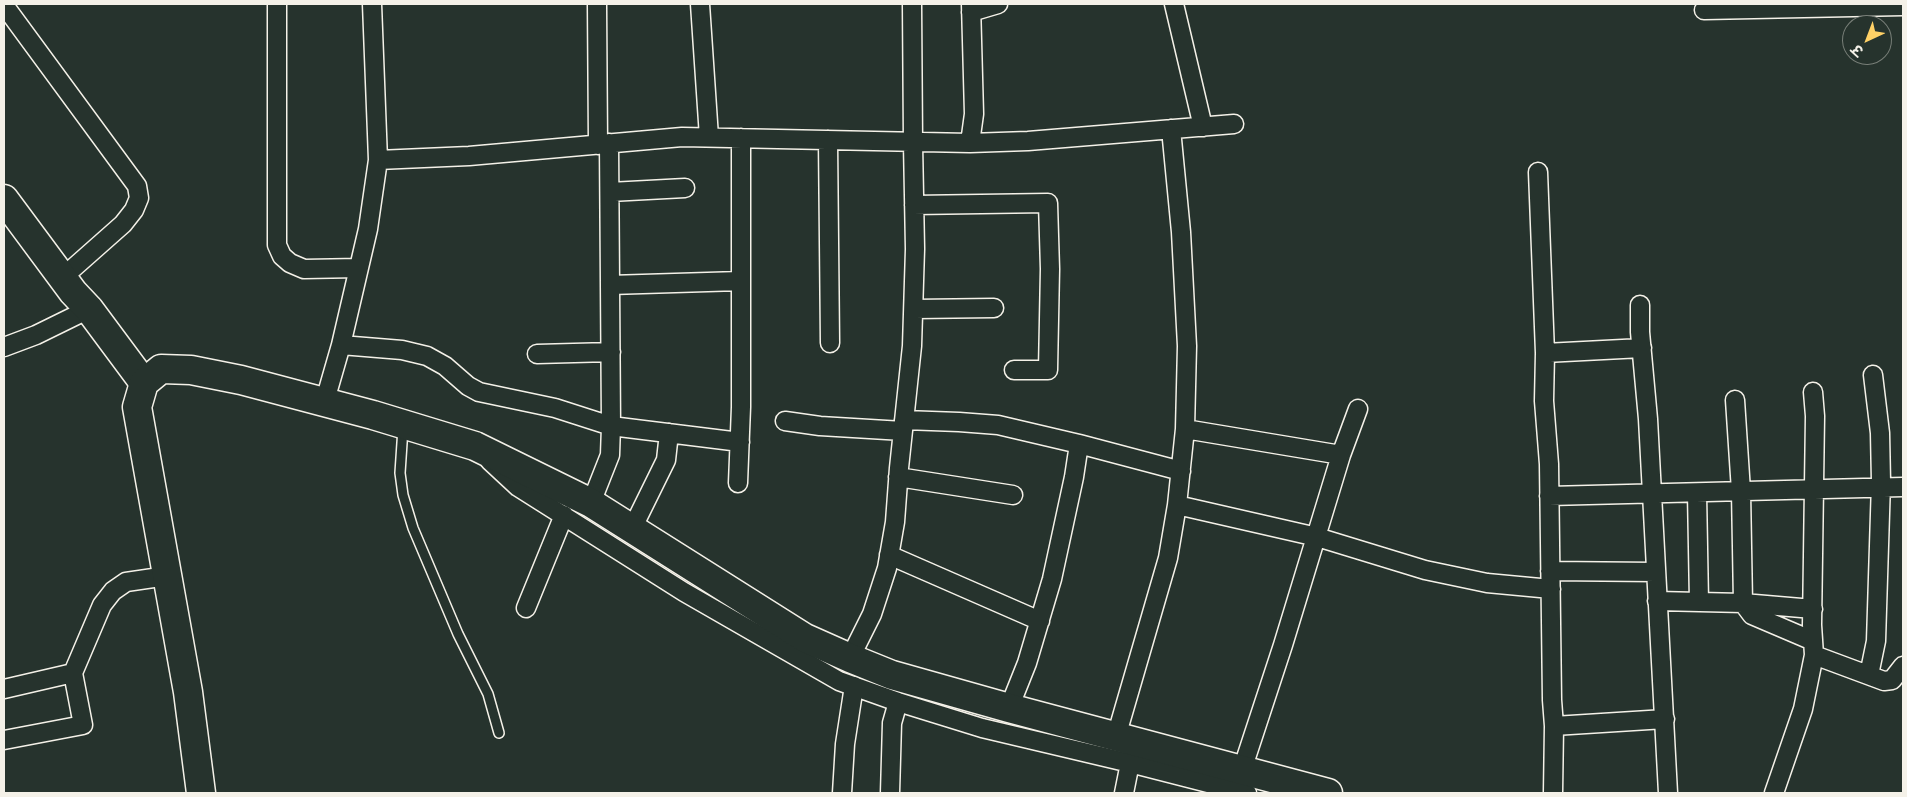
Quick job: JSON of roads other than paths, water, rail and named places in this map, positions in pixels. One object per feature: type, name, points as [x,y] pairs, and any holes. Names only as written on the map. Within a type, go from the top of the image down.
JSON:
[{"type":"main road","points":[[4,199],[62,278],[89,309],[144,383]]},
{"type":"main road","points":[[200,793],[188,692],[136,407],[144,383],[161,368],[191,370],[241,380],[403,424],[475,446],[591,503],[806,638],[892,675],[1116,737],[1245,782],[1328,793]]},
{"type":"street","points":[[277,4],[278,244],[282,256],[290,263],[304,268],[359,268]]},
{"type":"street","points":[[324,404],[368,229],[378,160],[372,4]]},
{"type":"street","points":[[591,503],[610,454],[612,426],[610,192],[604,144],[597,4]]},
{"type":"street","points":[[700,4],[709,137]]},
{"type":"street","points":[[850,658],[872,614],[889,555],[895,522],[915,309],[912,4]]},
{"type":"street","points":[[970,143],[974,114],[971,8],[998,4]]},
{"type":"street","points":[[1174,4],[1203,126]]},
{"type":"street","points":[[4,5],[137,186],[139,198],[134,210],[123,224],[62,278]]},
{"type":"street","points":[[1704,10],[1903,6]]},
{"type":"street","points":[[378,160],[469,156],[682,137],[970,143],[1028,141],[1234,124]]},
{"type":"street","points":[[1116,737],[1168,558],[1177,504],[1185,428],[1187,346],[1181,232],[1171,129]]},
{"type":"street","points":[[738,483],[740,442],[741,138]]},
{"type":"street","points":[[828,140],[830,343]]},
{"type":"street","points":[[1538,172],[1545,353],[1544,401],[1549,496],[1554,726],[1553,793]]},
{"type":"street","points":[[610,192],[685,188]]},
{"type":"street","points":[[914,205],[1048,203],[1050,269],[1048,370],[1014,370]]},
{"type":"street","points":[[610,285],[740,281]]},
{"type":"street","points":[[1640,306],[1670,793]]},
{"type":"street","points":[[915,309],[994,308]]},
{"type":"street","points":[[4,347],[36,335],[89,309]]},
{"type":"street","points":[[340,345],[402,350],[427,356],[445,366],[468,386],[479,392],[555,408],[612,426],[740,442]]},
{"type":"street","points":[[1545,353],[1642,348]]},
{"type":"street","points":[[537,354],[611,352]]},
{"type":"street","points":[[1869,675],[1876,641],[1881,488],[1880,433],[1874,375]]},
{"type":"street","points":[[1774,793],[1803,709],[1814,648],[1815,416],[1813,392]]},
{"type":"street","points":[[1736,400],[1741,491],[1743,603],[1752,615],[1869,675],[1884,680],[1892,680],[1902,672]]},
{"type":"street","points":[[475,446],[518,487],[684,592],[839,681],[898,702],[982,728],[1130,763],[1245,782],[1341,454],[1358,409]]},
{"type":"street","points":[[786,421],[820,426],[904,426],[959,422],[998,425],[1079,444],[1181,472]]},
{"type":"street","points":[[1185,428],[1341,454]]},
{"type":"street","points":[[632,529],[666,460],[669,434]]},
{"type":"street","points":[[1009,708],[1027,663],[1052,579],[1074,477],[1079,444]]},
{"type":"street","points":[[898,477],[1013,495]]},
{"type":"street","points":[[1549,496],[1903,487]]},
{"type":"street","points":[[1696,493],[1699,602]]},
{"type":"street","points":[[1177,504],[1317,537],[1425,570],[1487,583],[1656,572]]},
{"type":"street","points":[[526,608],[564,515]]},
{"type":"street","points":[[889,555],[1040,621]]},
{"type":"street","points":[[4,740],[83,725],[73,673],[102,605],[113,591],[126,582],[167,576]]},
{"type":"street","points":[[1657,601],[1743,603],[1813,609]]},
{"type":"street","points":[[4,689],[73,673]]},
{"type":"street","points":[[842,793],[845,744],[854,686]]},
{"type":"street","points":[[890,793],[892,723],[898,702]]},
{"type":"street","points":[[1554,726],[1665,719]]},
{"type":"street","points":[[1124,793],[1130,763]]},
{"type":"lane","points":[[403,424],[400,472],[403,495],[412,528],[458,634],[488,694],[499,733]]}]
